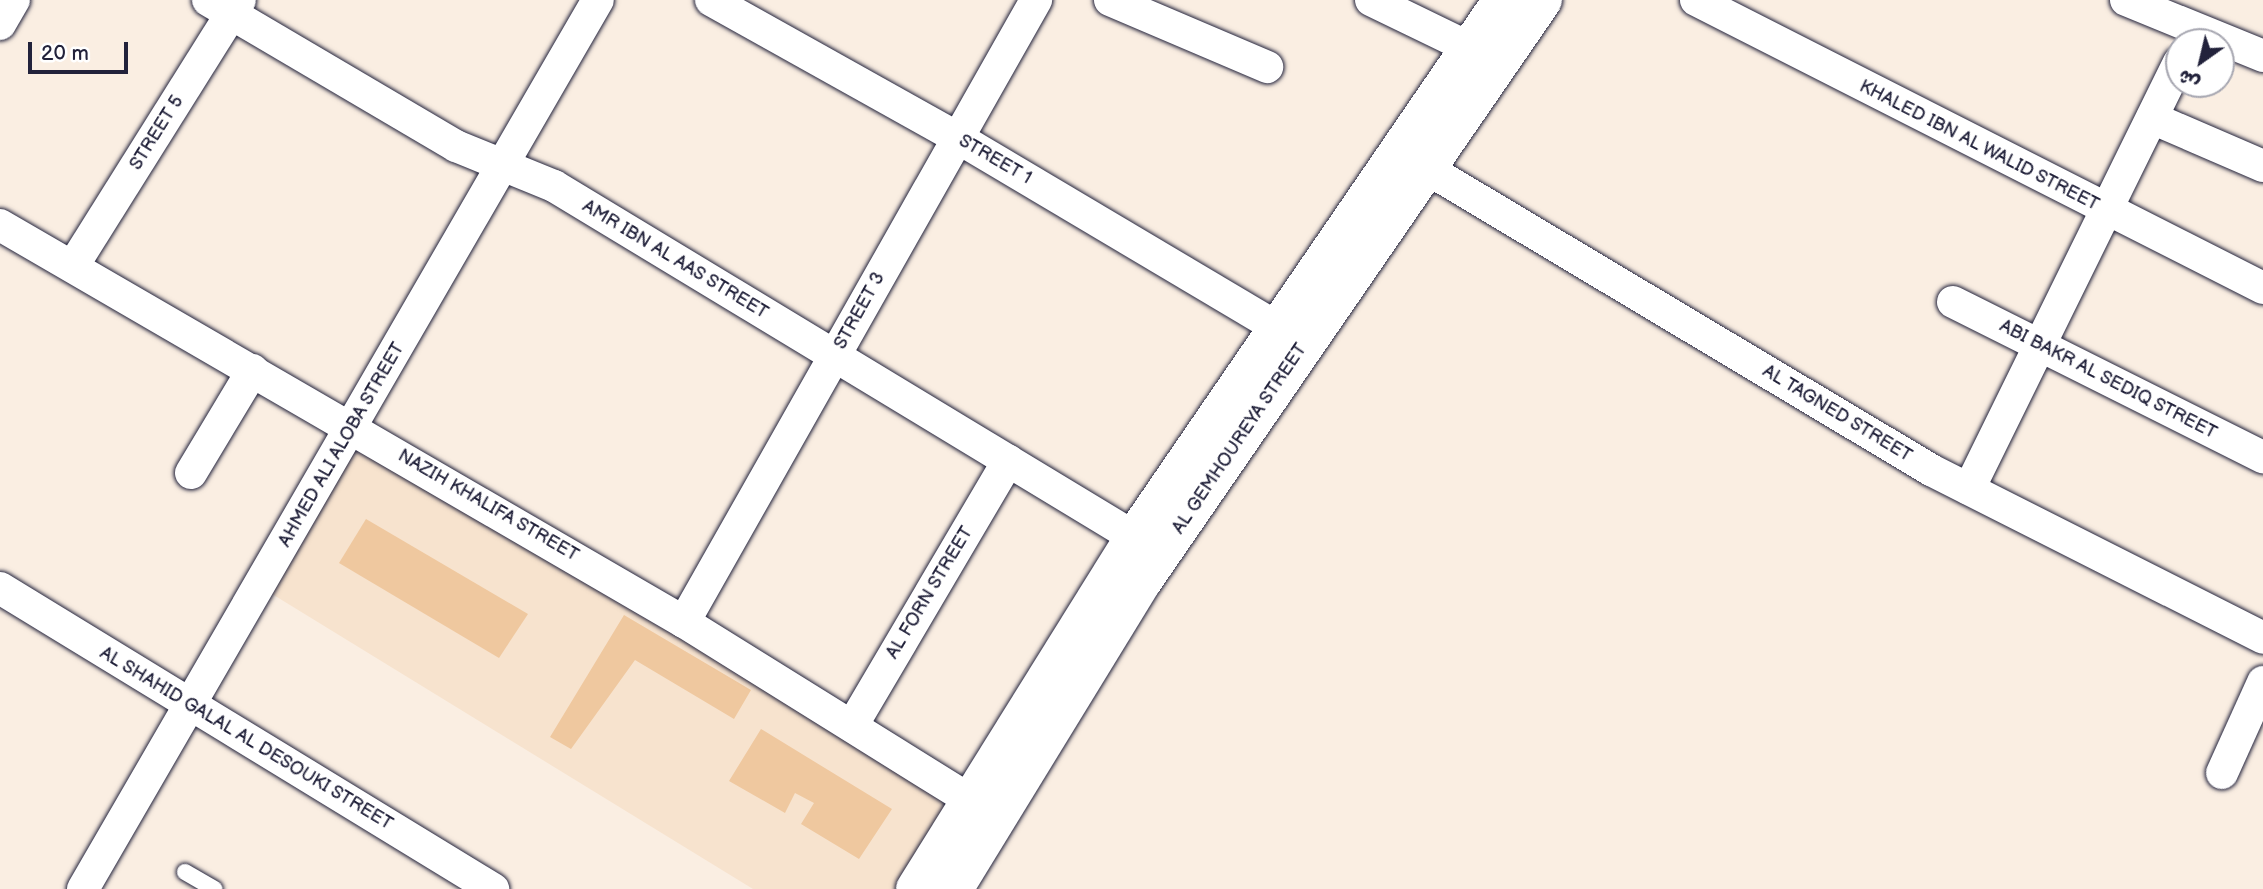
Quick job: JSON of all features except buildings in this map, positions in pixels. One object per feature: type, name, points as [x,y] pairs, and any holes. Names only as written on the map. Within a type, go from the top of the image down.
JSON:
[{"type":"street","name":"AHMED ALI ALOBA STREET","points":[[83,889],[505,167],[598,0]]},
{"type":"street","name":"STREET 1","points":[[711,0],[958,138],[1275,326]]},
{"type":"street","name":"STREET 3","points":[[684,622],[1036,0]]},
{"type":"street","points":[[1110,0],[1267,67]]},
{"type":"street","points":[[1371,0],[1468,47]]},
{"type":"street","name":"AL GEMHOUREYA STREET","points":[[915,889],[968,799],[1134,537],[1275,326],[1502,0]]},
{"type":"street","name":"AL GEMHOUREYA STREET","points":[[954,889],[1143,581],[1424,167],[1543,0]]},
{"type":"street","name":"KHALED IBN AL WALID STREET","points":[[1696,0],[2106,211],[2263,288]]},
{"type":"street","points":[[2126,0],[2178,28]]},
{"type":"street","name":"AMR IBN AL AAS STREET","points":[[226,5],[456,146],[554,187],[1134,537]]},
{"type":"street","name":"STREET 5","points":[[74,266],[226,5]]},
{"type":"street","points":[[2235,48],[2263,56]]},
{"type":"street","points":[[1969,489],[2165,92]]},
{"type":"street","points":[[2152,118],[2263,166]]},
{"type":"street","name":"AL TAGNED STREET","points":[[1424,167],[1969,489],[2263,638]]},
{"type":"street","name":"NAZIH KHALIFA STREET","points":[[0,225],[353,427],[684,622],[968,799]]},
{"type":"street","name":"ABI BAKR AL SEDIQ STREET","points":[[1953,302],[2263,457]]},
{"type":"street","points":[[191,473],[253,370]]},
{"type":"street","name":"AL FORN STREET","points":[[852,726],[1008,461]]},
{"type":"street","name":"AL SHAHID GALAL AL DESOUKI STREET","points":[[0,588],[493,889]]},
{"type":"street","points":[[2222,773],[2263,682]]},
{"type":"lane","points":[[185,872],[214,889]]},
{"type":"shaded area","points":[[353,427],[968,799],[915,889],[753,889],[259,586]]}]
